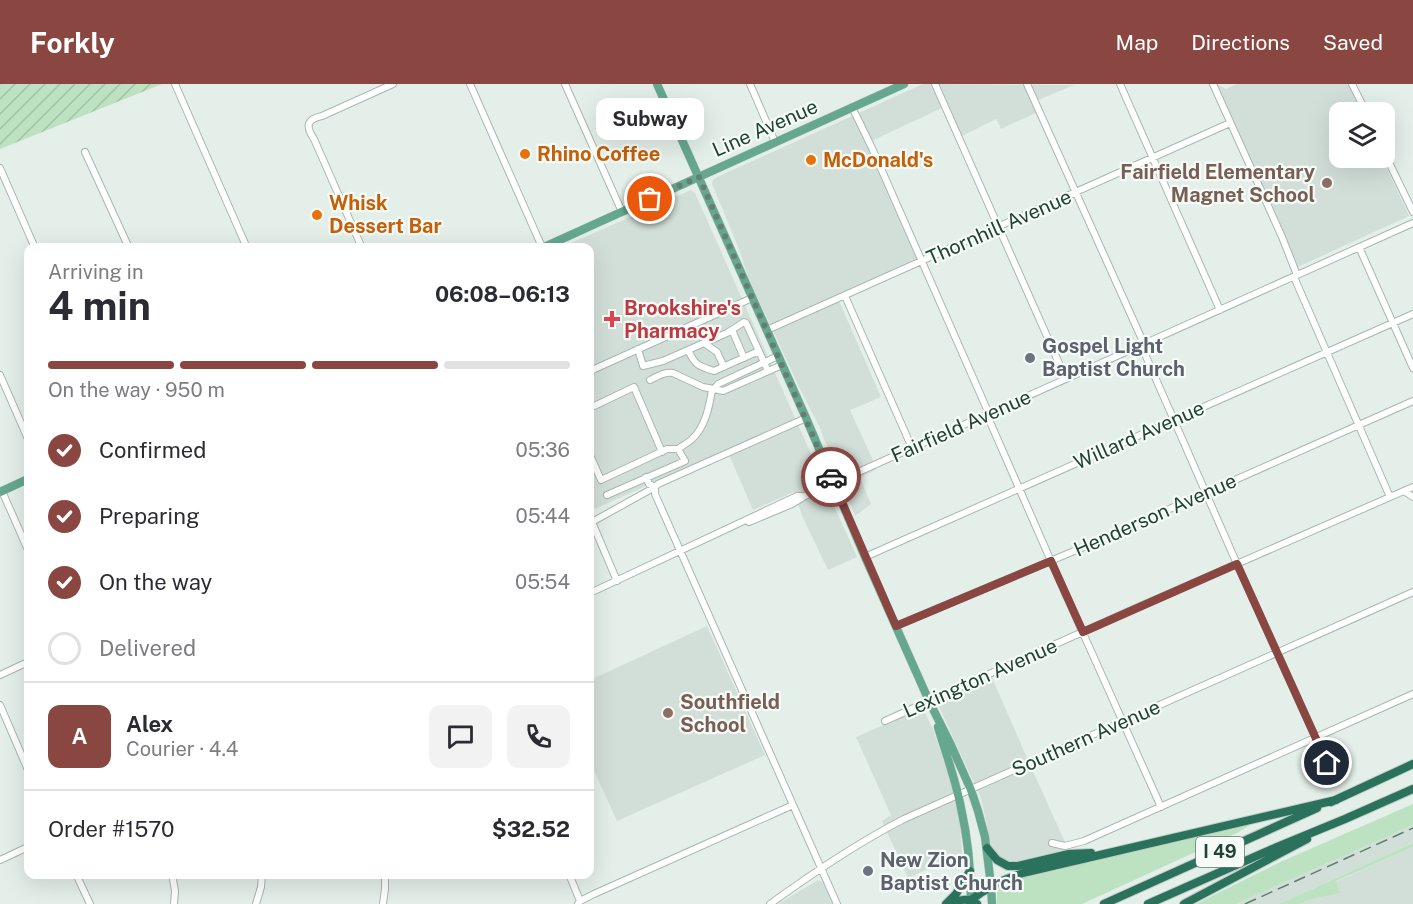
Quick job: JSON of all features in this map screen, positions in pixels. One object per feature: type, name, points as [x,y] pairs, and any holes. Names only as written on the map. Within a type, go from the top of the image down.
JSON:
[{"type":"highway","name":"I 49","points":[[1104,904],[1413,764]]},
{"type":"highway","name":"I 49","points":[[1148,904],[1413,789]]},
{"type":"highway","points":[[947,904],[960,900],[973,903],[991,885],[1027,872],[1336,800]]},
{"type":"highway","points":[[1184,904],[1345,819]]},
{"type":"highway","points":[[987,848],[997,860],[1008,866],[1018,866],[1069,854],[1119,851]]},
{"type":"highway","points":[[947,904],[970,871]]},
{"type":"main road","points":[[657,84],[930,704],[971,790],[987,848],[992,904]]},
{"type":"main road","name":"Line Avenue","points":[[551,243],[852,107],[888,87],[904,84]]},
{"type":"main road","points":[[1,491],[24,481]]},
{"type":"main road","points":[[930,704],[958,795],[966,837],[973,903]]},
{"type":"street","points":[[175,84],[245,243]]},
{"type":"street","points":[[360,243],[308,129],[309,124],[316,117],[393,84]]},
{"type":"street","points":[[470,84],[540,243]]},
{"type":"street","points":[[565,84],[622,212]]},
{"type":"street","points":[[750,84],[776,142]]},
{"type":"street","points":[[934,84],[1066,379]]},
{"type":"street","points":[[1027,84],[1237,564],[1333,776]]},
{"type":"street","points":[[1120,84],[1220,310]]},
{"type":"street","points":[[1213,84],[1282,237],[1326,352],[1390,497]]},
{"type":"street","points":[[1352,84],[1361,102]]},
{"type":"street","points":[[852,107],[870,141],[1051,561],[1161,807]]},
{"type":"street","name":"Thornhill Avenue","points":[[767,330],[1230,123]]},
{"type":"street","points":[[85,152],[127,243]]},
{"type":"street","points":[[0,168],[33,243]]},
{"type":"street","points":[[1392,168],[1413,212]]},
{"type":"street","name":"Fairfield Avenue","points":[[594,591],[1413,224]]},
{"type":"street","points":[[1359,248],[1413,368]]},
{"type":"street","points":[[844,296],[912,448]]},
{"type":"street","points":[[594,368],[752,298]]},
{"type":"street","name":"Willard Avenue","points":[[865,557],[1413,314]]},
{"type":"street","points":[[638,350],[643,366],[663,361],[732,330],[744,322],[768,371]]},
{"type":"street","points":[[732,330],[744,358]]},
{"type":"street","points":[[704,343],[717,352],[724,367]]},
{"type":"street","points":[[688,350],[694,363],[714,371],[759,351]]},
{"type":"street","points":[[594,464],[601,480],[667,449],[678,449],[700,430],[713,390],[718,384],[778,356]]},
{"type":"street","points":[[650,380],[659,375],[673,373],[713,390],[723,391],[782,365]]},
{"type":"street","points":[[0,375],[24,430]]},
{"type":"street","points":[[594,406],[634,387],[662,452]]},
{"type":"street","name":"Henderson Avenue","points":[[896,626],[1051,561],[1413,401]]},
{"type":"street","points":[[594,521],[658,484],[806,418]]},
{"type":"street","points":[[607,495],[685,460],[678,449]]},
{"type":"street","points":[[646,477],[649,484],[655,487]]},
{"type":"street","points":[[655,487],[655,494],[837,904]]},
{"type":"street","name":"Lexington Avenue","points":[[885,722],[930,704],[1083,632],[1413,487]]},
{"type":"street","points":[[1,491],[24,541]]},
{"type":"street","points":[[1404,491],[1413,497]]},
{"type":"street","points":[[594,527],[617,581]]},
{"type":"street","name":"Southern Avenue","points":[[770,904],[821,868],[891,825],[1413,592]]},
{"type":"street","points":[[0,675],[24,664]]},
{"type":"street","points":[[1052,843],[1065,846],[1084,841],[1413,694]]},
{"type":"street","points":[[0,705],[24,761]]},
{"type":"street","points":[[571,879],[579,902],[794,805]]},
{"type":"street","points":[[0,860],[24,849]]},
{"type":"street","points":[[78,879],[90,904]]},
{"type":"street","points":[[173,879],[174,904]]},
{"type":"street","points":[[256,904],[262,879]]},
{"type":"street","points":[[383,904],[386,879]]},
{"type":"shaded area","points":[[923,84],[1074,85],[1038,100],[1042,110],[1001,129],[996,119],[956,139],[942,108],[867,143],[921,265],[839,301],[881,397],[850,410],[877,469],[860,478],[871,504],[855,516],[819,426],[749,279],[712,184],[717,177]]},
{"type":"shaded area","name":"Fairfield Elementary Magnet School","points":[[1216,84],[1226,89],[1237,84],[1350,84],[1358,102],[1329,102],[1329,168],[1387,168],[1409,216],[1298,267]]},
{"type":"shaded area","points":[[691,190],[695,193],[857,557],[828,570],[803,518],[794,492],[753,510],[727,450],[594,509],[594,243],[571,243]]},
{"type":"shaded area","name":"Southfield School","points":[[707,626],[765,755],[617,821],[594,771],[594,678]]},
{"type":"shaded area","points":[[989,671],[1069,851],[1023,861],[1006,861],[994,852],[991,846],[981,798],[934,696]]},
{"type":"shaded area","points":[[923,709],[933,729],[951,782],[960,821],[962,854],[908,878],[882,821],[891,815],[856,737]]},
{"type":"shaded area","points":[[1413,825],[1413,843],[1279,904],[1236,904]]},
{"type":"shaded area","points":[[1413,847],[1413,904],[1299,904],[1339,893],[1335,882]]},
{"type":"shaded area","points":[[818,880],[823,882],[833,904],[778,904]]},
{"type":"green space","points":[[0,84],[162,84],[0,149]]},
{"type":"green space","points":[[1413,804],[1413,825],[1236,904],[1196,904],[1278,863]]},
{"type":"green space","points":[[1249,823],[1250,825],[1237,833],[1082,904],[997,904],[997,886],[1018,878]]},
{"type":"green space","points":[[1413,843],[1413,847],[1336,881],[1340,893],[1299,904],[1279,904]]},
{"type":"railway","points":[[1245,904],[1413,828]]},
{"type":"way so far","points":[[650,199],[699,177],[831,477]]},
{"type":"place","name":"Rhino Coffee","points":[[525,154]]},
{"type":"place","name":"McDonald's","points":[[811,160]]},
{"type":"place","name":"Fairfield Elementary Magnet School","points":[[1327,183]]},
{"type":"place","name":"Subway","points":[[650,199]]},
{"type":"place","name":"Whisk Dessert Bar","points":[[317,215]]},
{"type":"place","name":"Brookshire's Pharmacy","points":[[612,319]]},
{"type":"place","name":"Gospel Light Baptist Church","points":[[1030,358]]},
{"type":"place","name":"Southfield School","points":[[668,713]]},
{"type":"place","name":"New Zion Baptist Church","points":[[868,871]]},
{"type":"route","points":[[831,477],[896,626],[1051,561],[1083,632],[1237,564],[1327,763]]}]
